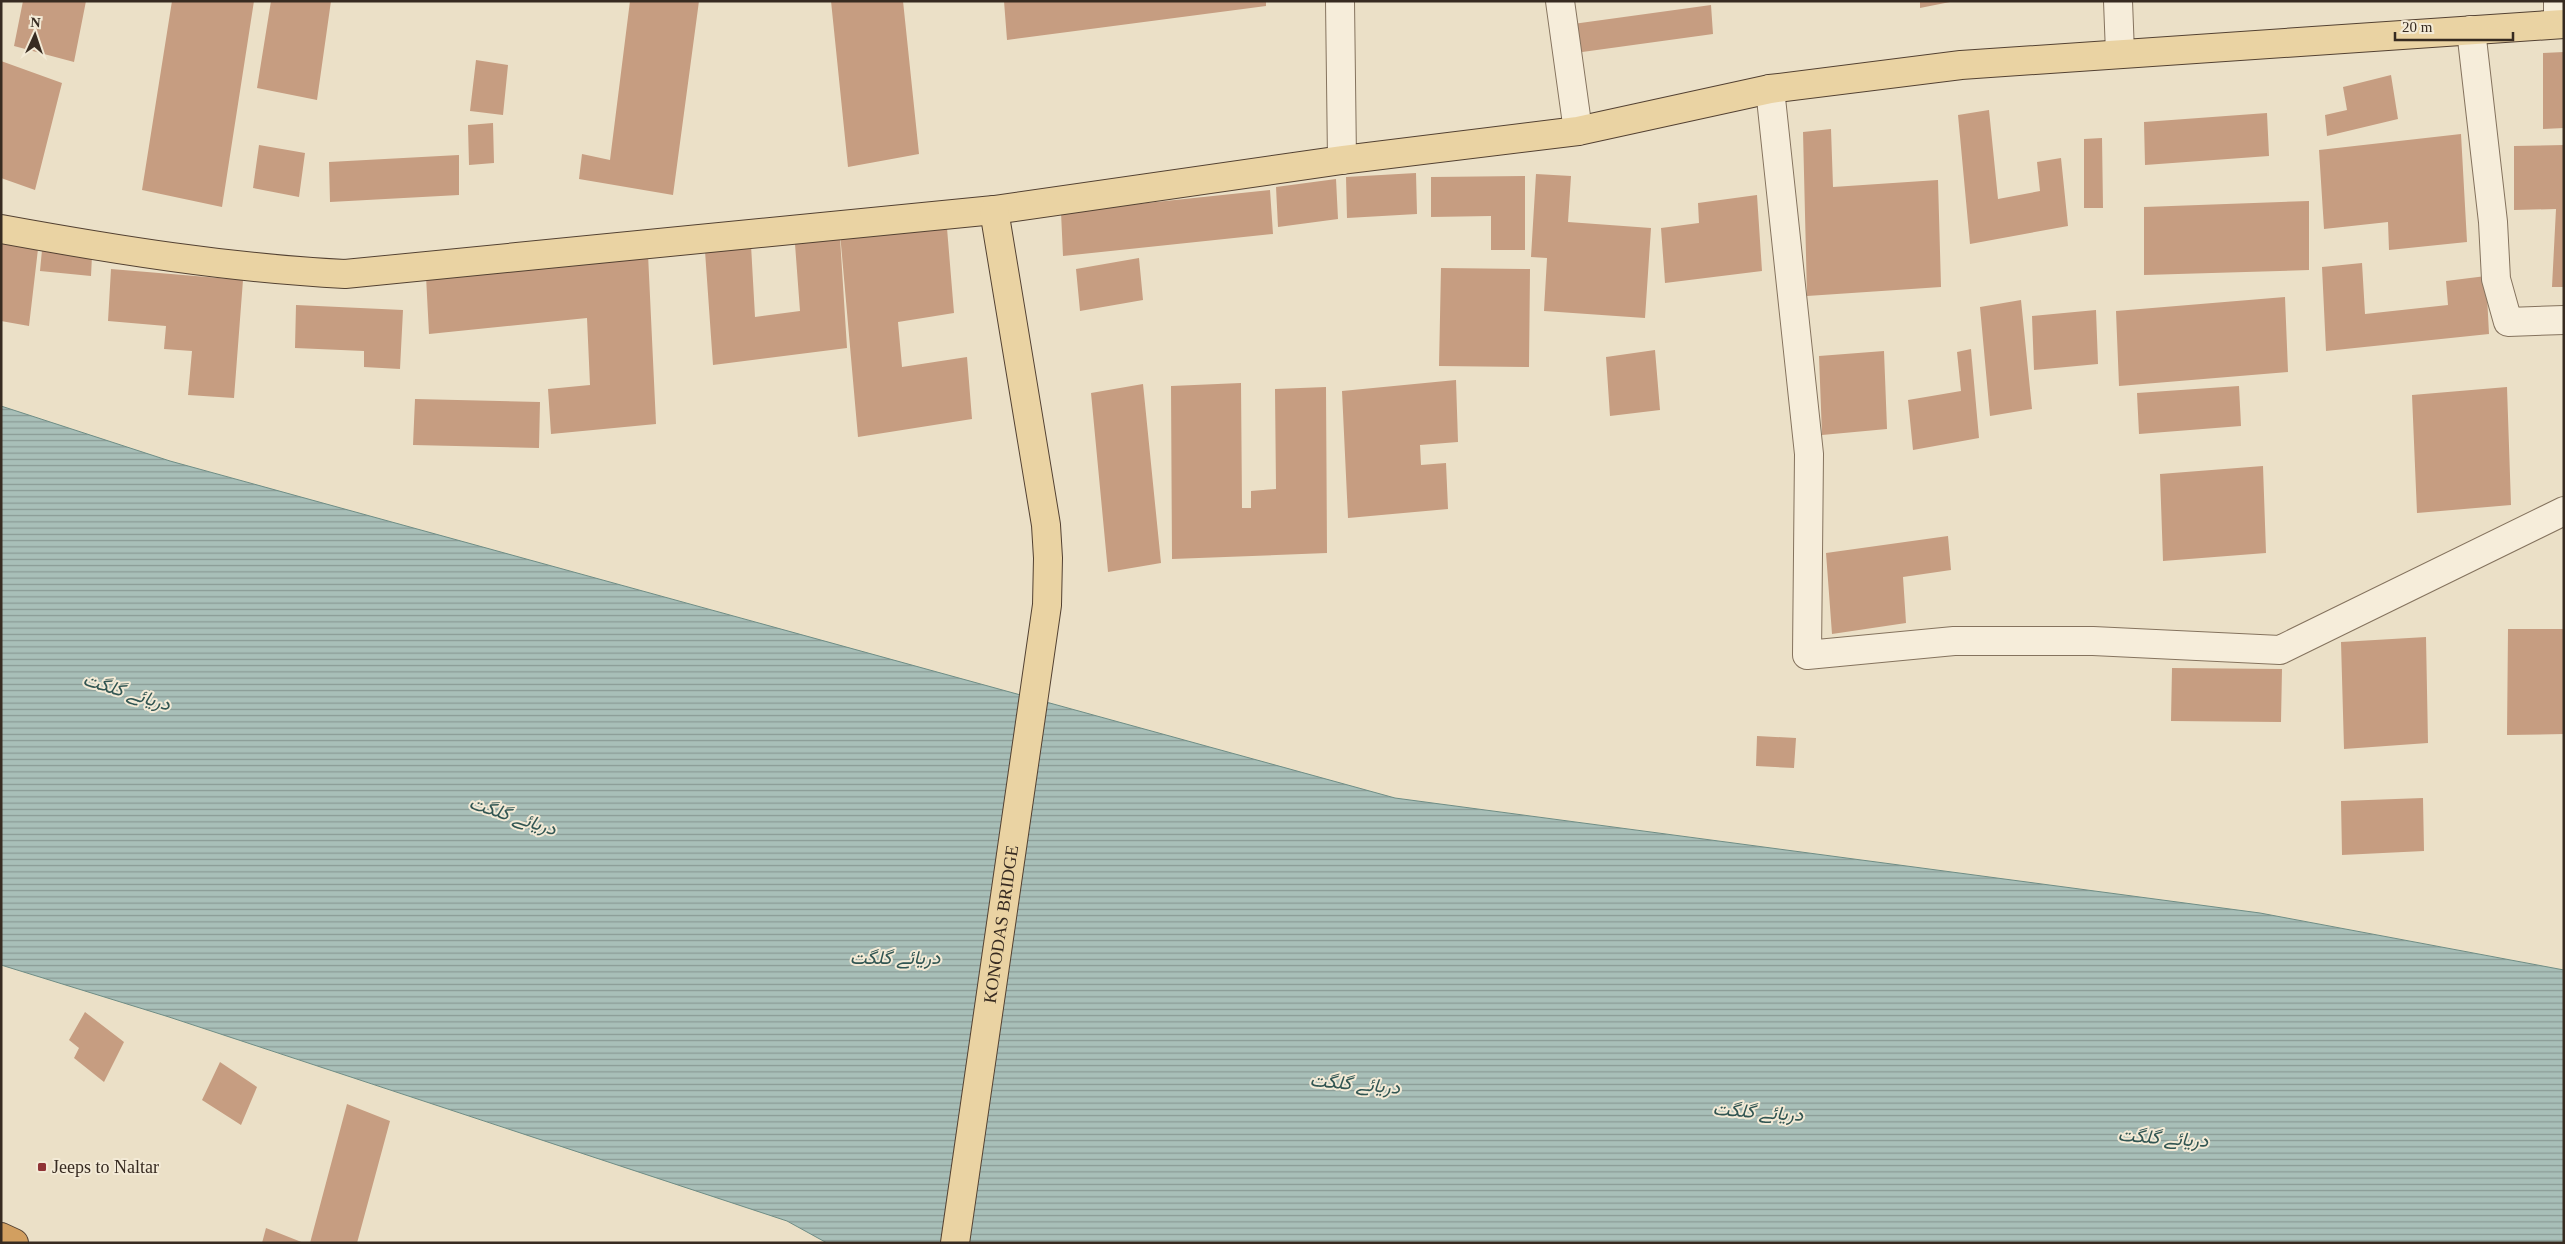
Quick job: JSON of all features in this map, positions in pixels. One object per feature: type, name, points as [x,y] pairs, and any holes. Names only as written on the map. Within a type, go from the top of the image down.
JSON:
[{"type":"highway","points":[[1,1238],[14,1243]]},
{"type":"main road","points":[[1,229],[136,253],[247,267],[346,274],[994,210],[1342,160],[1578,131],[1770,89],[1961,65],[2471,30],[2560,16]]},
{"type":"main road","name":"KONODAS BRIDGE","points":[[955,1243],[1047,605],[1048,558],[1046,525],[994,210]]},
{"type":"street","points":[[1340,1],[1342,160]]},
{"type":"street","points":[[1560,1],[1578,131]]},
{"type":"street","points":[[2118,1],[2120,53]]},
{"type":"street","points":[[2471,30],[2493,222],[2496,279],[2508,322],[2564,320]]},
{"type":"street","points":[[1770,89],[1809,454],[1807,655],[1954,641],[2093,641],[2280,650],[2564,511]]},
{"type":"water","name":"دریائے گلگت","points":[[1,406],[170,461],[1395,798],[2260,913],[2564,970],[2564,1243],[827,1243],[787,1221],[169,1017],[1,965]]},
{"type":"building","points":[[23,1],[86,1],[74,62],[14,46]]},
{"type":"building","points":[[172,1],[254,1],[222,207],[142,190]]},
{"type":"building","points":[[271,1],[331,1],[317,100],[257,88]]},
{"type":"building","points":[[630,1],[699,1],[673,195],[579,179],[582,154],[610,160]]},
{"type":"building","points":[[831,1],[903,1],[919,154],[848,167]]},
{"type":"building","points":[[1004,1],[1266,1],[1266,6],[1007,40]]},
{"type":"building","points":[[1920,1],[1950,1],[1950,2],[1920,8]]},
{"type":"building","points":[[1711,5],[1713,34],[1575,53],[1573,24]]},
{"type":"building","points":[[2564,52],[2564,128],[2543,129],[2543,53]]},
{"type":"building","points":[[476,60],[508,65],[503,115],[470,111]]},
{"type":"building","points":[[1,61],[62,83],[35,190],[1,178]]},
{"type":"building","points":[[2391,75],[2398,119],[2327,136],[2325,115],[2347,110],[2343,87]]},
{"type":"building","points":[[1989,110],[1998,199],[2040,191],[2037,162],[2061,158],[2068,226],[1970,244],[1958,115]]},
{"type":"building","points":[[2267,113],[2269,156],[2145,165],[2144,122]]},
{"type":"building","points":[[493,123],[494,163],[469,165],[468,125]]},
{"type":"building","points":[[1831,129],[1833,187],[1938,180],[1941,287],[1807,296],[1803,132]]},
{"type":"building","points":[[2461,134],[2467,242],[2389,250],[2388,222],[2324,229],[2319,150]]},
{"type":"building","points":[[2102,138],[2103,208],[2084,208],[2084,139]]},
{"type":"building","points":[[259,145],[305,153],[299,197],[253,188]]},
{"type":"building","points":[[2564,145],[2564,287],[2552,287],[2556,209],[2514,210],[2514,146]]},
{"type":"building","points":[[459,155],[459,195],[330,202],[329,162]]},
{"type":"building","points":[[1416,173],[1417,214],[1347,218],[1346,177]]},
{"type":"building","points":[[1536,174],[1571,176],[1568,222],[1651,228],[1645,318],[1544,311],[1547,258],[1531,257]]},
{"type":"building","points":[[1525,176],[1525,250],[1491,250],[1491,216],[1431,217],[1431,177]]},
{"type":"building","points":[[1336,179],[1338,219],[1278,227],[1276,187]]},
{"type":"building","points":[[1270,190],[1273,234],[1063,256],[1061,212]]},
{"type":"building","points":[[1757,195],[1762,271],[1665,283],[1661,228],[1699,223],[1698,203]]},
{"type":"building","points":[[2309,201],[2309,270],[2144,275],[2144,207]]},
{"type":"building","points":[[946,216],[954,313],[898,322],[902,367],[967,357],[972,419],[858,437],[840,233]]},
{"type":"building","points":[[840,238],[847,348],[713,365],[705,251],[751,245],[755,317],[800,311],[795,244]]},
{"type":"building","points":[[1,243],[38,249],[29,326],[1,321]]},
{"type":"building","points":[[42,250],[92,256],[91,276],[40,271]]},
{"type":"building","points":[[648,254],[656,424],[551,434],[548,389],[590,385],[587,318],[429,334],[426,276]]},
{"type":"building","points":[[1139,258],[1143,300],[1080,311],[1076,269]]},
{"type":"building","points":[[2362,263],[2365,314],[2448,305],[2446,281],[2486,276],[2489,334],[2326,351],[2322,267]]},
{"type":"building","points":[[1441,268],[1530,269],[1529,367],[1439,366]]},
{"type":"building","points":[[111,269],[243,280],[234,398],[188,395],[192,351],[164,349],[166,326],[108,321]]},
{"type":"building","points":[[2285,297],[2288,372],[2119,386],[2116,311]]},
{"type":"building","points":[[2021,300],[2032,409],[1990,416],[1980,307]]},
{"type":"building","points":[[296,305],[403,310],[400,369],[364,367],[364,351],[295,348]]},
{"type":"building","points":[[2096,310],[2098,364],[2034,370],[2032,316]]},
{"type":"building","points":[[1971,349],[1979,438],[1913,450],[1908,400],[1961,391],[1957,352]]},
{"type":"building","points":[[1655,350],[1660,410],[1610,416],[1606,357]]},
{"type":"building","points":[[1884,351],[1887,429],[1822,435],[1819,356]]},
{"type":"building","points":[[1456,380],[1458,442],[1420,445],[1421,465],[1446,463],[1448,509],[1348,518],[1342,391]]},
{"type":"building","points":[[1241,383],[1242,508],[1251,508],[1251,491],[1276,489],[1275,389],[1326,387],[1327,553],[1172,559],[1171,386]]},
{"type":"building","points":[[1143,384],[1161,563],[1108,572],[1091,393]]},
{"type":"building","points":[[2239,386],[2241,426],[2139,434],[2137,393]]},
{"type":"building","points":[[2507,387],[2511,505],[2417,513],[2412,395]]},
{"type":"building","points":[[415,399],[540,402],[539,448],[413,445]]},
{"type":"building","points":[[2263,466],[2266,553],[2163,561],[2160,474]]},
{"type":"building","points":[[1948,536],[1951,570],[1903,577],[1906,623],[1832,634],[1826,553]]},
{"type":"building","points":[[2508,629],[2564,629],[2564,734],[2507,735]]},
{"type":"building","points":[[2426,637],[2428,743],[2344,749],[2341,642]]},
{"type":"building","points":[[2172,668],[2282,669],[2281,722],[2171,721]]},
{"type":"building","points":[[1757,736],[1796,738],[1794,768],[1756,766]]},
{"type":"building","points":[[2423,798],[2424,851],[2342,855],[2341,801]]},
{"type":"building","points":[[85,1012],[124,1042],[104,1082],[74,1058],[79,1048],[69,1040]]},
{"type":"building","points":[[220,1062],[257,1087],[241,1125],[202,1100]]},
{"type":"building","points":[[347,1104],[390,1121],[357,1243],[310,1243]]},
{"type":"building","points":[[266,1228],[304,1243],[262,1243]]},
{"type":"place","name":"Jeeps to Naltar","points":[[42,1167]]}]
